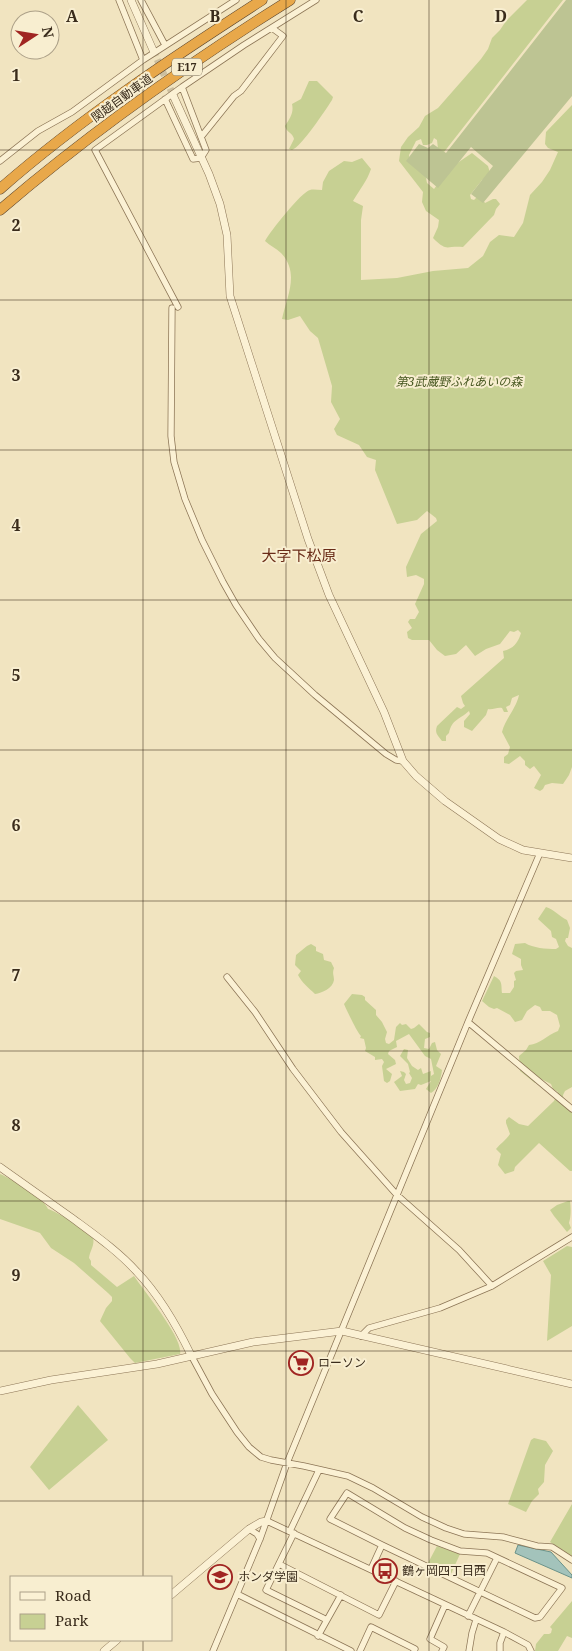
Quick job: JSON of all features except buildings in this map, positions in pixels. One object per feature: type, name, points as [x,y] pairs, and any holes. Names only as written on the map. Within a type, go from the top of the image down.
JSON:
[{"type":"highway","name":"関越自動車道","points":[[0,188],[83,122],[200,40],[262,0]]},
{"type":"highway","name":"関越自動車道","points":[[0,210],[44,172],[140,99],[290,0]]},
{"type":"street","points":[[119,0],[143,60]]},
{"type":"street","points":[[132,0],[153,50]]},
{"type":"street","points":[[141,0],[165,45]]},
{"type":"street","points":[[0,161],[38,131],[72,112],[143,60],[236,0]]},
{"type":"street","points":[[316,0],[182,87],[95,150],[175,307],[171,436],[174,462],[185,499],[223,582],[259,639],[276,658],[315,695],[386,754],[396,760],[403,761]]},
{"type":"street","points":[[201,137],[234,96],[241,91],[284,36],[272,28]]},
{"type":"street","points":[[182,87],[206,150],[202,158]]},
{"type":"street","points":[[173,95],[217,195],[225,225],[229,290],[233,308],[308,539],[329,595],[384,712],[403,761],[416,776],[444,801],[499,838],[523,850],[572,858]]},
{"type":"street","points":[[165,99],[193,159],[202,158]]},
{"type":"street","points":[[213,1651],[260,1539],[287,1463],[468,1022],[540,853]]},
{"type":"street","points":[[227,977],[341,1132],[397,1195],[459,1250],[492,1286]]},
{"type":"street","points":[[468,1022],[572,1109]]},
{"type":"street","points":[[0,1167],[100,1237],[125,1259],[162,1304],[217,1402],[249,1447],[261,1457],[348,1476],[373,1488],[422,1517],[446,1528],[464,1534],[503,1537],[537,1546],[552,1547],[572,1560]]},
{"type":"street","points":[[360,1336],[369,1328],[418,1315],[492,1286],[572,1237]]},
{"type":"street","points":[[564,1242],[572,1245]]},
{"type":"street","points":[[0,1391],[52,1380],[157,1364],[253,1342],[342,1331],[572,1384]]},
{"type":"street","points":[[319,1470],[266,1590],[327,1620]]},
{"type":"street","points":[[347,1493],[405,1528],[431,1540],[460,1551],[487,1553],[496,1558],[562,1588],[540,1617],[535,1618],[382,1546],[330,1518],[347,1493]]},
{"type":"street","points":[[172,1594],[249,1529],[261,1522],[267,1521],[504,1632],[528,1644],[531,1651]]},
{"type":"street","points":[[249,1529],[257,1534],[260,1539]]},
{"type":"street","points":[[371,1569],[382,1546]]},
{"type":"street","points":[[468,1616],[496,1558]]},
{"type":"street","points":[[279,1564],[379,1614],[396,1581]]},
{"type":"street","points":[[237,1594],[351,1651]]},
{"type":"street","points":[[318,1636],[340,1596]]},
{"type":"street","points":[[445,1605],[430,1639],[443,1649],[452,1651]]},
{"type":"street","points":[[469,1651],[476,1620]]},
{"type":"street","points":[[360,1651],[371,1628],[415,1649],[414,1651]]},
{"type":"street","points":[[500,1651],[500,1642],[504,1632]]},
{"type":"street","points":[[104,1651],[116,1641]]},
{"type":"green space","points":[[527,0],[563,0],[444,152],[438,149],[437,140],[434,138],[432,143],[427,145],[423,145],[421,139],[416,141],[409,155],[410,163],[425,173],[427,183],[434,189],[450,168],[472,153],[488,166],[490,173],[470,195],[471,199],[482,198],[485,203],[496,199],[500,204],[494,215],[463,247],[445,247],[433,238],[439,220],[426,211],[422,202],[423,192],[399,161],[401,147],[419,127],[425,116],[438,108],[481,59],[488,49],[492,38]]},
{"type":"green space","points":[[566,0],[572,0],[572,96],[483,203],[471,194],[493,166],[471,147],[438,188],[406,161],[419,144],[428,148],[433,144],[446,153]]},
{"type":"green space","points":[[309,81],[317,81],[333,97],[307,136],[292,150],[289,149],[294,139],[285,126],[292,113],[292,104],[301,99]]},
{"type":"green space","name":"第3武蔵野ふれあいの森","points":[[572,105],[572,767],[563,784],[552,783],[545,785],[540,791],[534,788],[541,775],[534,766],[530,769],[525,765],[525,761],[520,756],[509,764],[504,763],[504,757],[508,754],[510,747],[502,732],[519,695],[512,698],[510,705],[506,707],[508,712],[504,712],[502,708],[488,709],[486,715],[472,731],[464,727],[464,721],[470,714],[469,711],[454,722],[446,736],[446,741],[442,741],[437,735],[437,726],[457,707],[461,709],[465,706],[461,696],[504,658],[503,651],[515,645],[521,633],[518,630],[510,631],[500,644],[486,649],[475,656],[466,645],[456,654],[445,656],[429,640],[412,640],[408,638],[407,632],[412,628],[408,622],[410,619],[415,619],[419,612],[415,604],[424,584],[424,579],[416,575],[407,577],[406,567],[421,534],[437,521],[436,518],[427,511],[417,520],[397,524],[375,470],[376,460],[367,457],[359,445],[337,435],[334,429],[340,419],[331,402],[332,386],[318,338],[310,331],[300,316],[288,320],[282,319],[289,293],[290,269],[281,253],[265,241],[279,221],[306,192],[322,190],[323,182],[329,171],[344,161],[352,162],[362,158],[371,169],[353,201],[363,206],[361,220],[361,280],[397,278],[433,271],[468,268],[483,256],[490,242],[499,235],[514,237],[523,223],[530,195],[550,170],[558,152],[548,148],[545,144],[546,132]]},
{"type":"green space","points":[[546,907],[567,920],[570,928],[568,938],[565,941],[572,948],[572,1087],[565,1091],[563,1095],[564,1104],[569,1106],[572,1112],[572,1171],[539,1143],[515,1167],[514,1171],[505,1174],[498,1165],[501,1154],[496,1149],[510,1134],[506,1120],[509,1117],[519,1124],[528,1126],[554,1101],[558,1092],[553,1089],[551,1084],[541,1079],[535,1083],[520,1071],[519,1056],[529,1045],[537,1043],[558,1031],[560,1026],[557,1015],[550,1011],[542,1011],[540,1007],[535,1005],[527,1011],[522,1020],[515,1022],[510,1015],[497,1008],[489,1007],[482,1001],[494,976],[500,981],[502,993],[510,993],[514,987],[514,981],[516,980],[514,973],[523,970],[521,959],[512,954],[515,944],[525,943],[548,949],[559,947],[556,939],[552,937],[551,931],[538,919]]},
{"type":"green space","points":[[311,944],[316,947],[316,951],[323,954],[324,960],[331,962],[334,968],[332,985],[324,991],[315,994],[300,978],[298,975],[301,971],[295,965],[296,955]]},
{"type":"green space","points":[[352,994],[365,997],[365,1000],[376,1010],[376,1015],[387,1032],[386,1043],[389,1044],[394,1040],[396,1027],[400,1023],[402,1025],[406,1024],[411,1029],[419,1024],[430,1033],[430,1037],[425,1039],[424,1048],[429,1049],[432,1043],[435,1042],[437,1050],[441,1054],[436,1066],[442,1070],[441,1077],[436,1089],[431,1093],[426,1089],[431,1081],[421,1085],[418,1084],[415,1089],[400,1091],[394,1082],[402,1076],[400,1071],[406,1074],[404,1080],[406,1084],[410,1083],[412,1078],[409,1073],[408,1064],[400,1056],[404,1049],[408,1050],[407,1058],[412,1066],[418,1070],[421,1068],[423,1074],[431,1071],[431,1076],[434,1074],[431,1059],[425,1056],[409,1034],[396,1041],[397,1047],[389,1051],[388,1054],[395,1060],[396,1064],[386,1069],[392,1074],[390,1081],[387,1083],[384,1081],[382,1066],[384,1062],[382,1059],[375,1060],[375,1057],[365,1051],[364,1039],[360,1038],[361,1036],[344,1004]]},
{"type":"green space","points":[[0,1174],[27,1189],[41,1200],[48,1209],[58,1213],[91,1235],[93,1246],[89,1258],[91,1265],[117,1287],[134,1276],[170,1327],[180,1347],[180,1354],[135,1363],[130,1358],[100,1321],[106,1308],[112,1301],[112,1297],[74,1263],[51,1248],[40,1233],[0,1219]]},
{"type":"green space","points":[[570,1201],[569,1223],[571,1228],[567,1232],[550,1210]]},
{"type":"green space","points":[[567,1246],[572,1247],[572,1326],[547,1341],[551,1275],[543,1261]]},
{"type":"green space","points":[[78,1405],[108,1440],[49,1490],[30,1467]]},
{"type":"green space","points":[[534,1438],[546,1441],[553,1451],[545,1465],[544,1482],[538,1489],[539,1494],[532,1501],[526,1512],[508,1504],[531,1440]]},
{"type":"green space","points":[[572,1504],[572,1556],[550,1542]]},
{"type":"green space","points":[[437,1546],[460,1554],[451,1574],[428,1563]]},
{"type":"green space","points":[[572,1601],[572,1638],[567,1636],[558,1651],[535,1651],[536,1644],[544,1634],[551,1633],[552,1629],[550,1627]]},
{"type":"water","points":[[518,1545],[551,1552],[572,1575],[572,1578],[515,1553]]},
{"type":"tunnel","points":[[153,50],[173,95]]},
{"type":"place","name":"ローソン","points":[[301,1363]]},
{"type":"place","name":"鶴ヶ岡四丁目西","points":[[385,1571]]},
{"type":"place","name":"ホンダ学園","points":[[220,1577]]},
{"type":"district","name":"大字下松原","points":[[299,556]]}]
